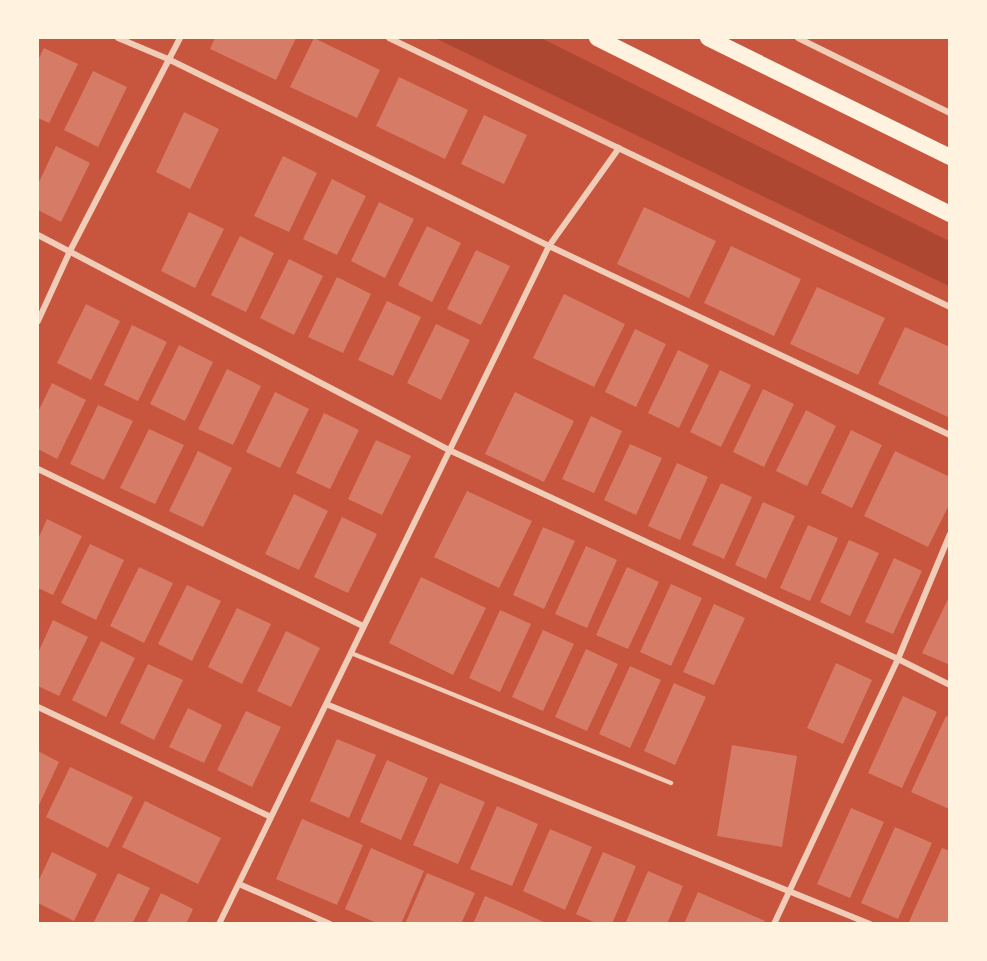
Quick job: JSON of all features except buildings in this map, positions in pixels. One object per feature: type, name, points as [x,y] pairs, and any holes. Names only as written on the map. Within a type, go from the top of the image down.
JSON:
[{"type":"highway","points":[[597,38],[950,214]]},
{"type":"highway","points":[[708,38],[950,157]]},
{"type":"street","points":[[118,38],[168,59],[549,246],[950,435]]},
{"type":"street","points":[[38,321],[70,251],[180,38]]},
{"type":"street","points":[[389,38],[950,307]]},
{"type":"street","points":[[798,38],[950,113]]},
{"type":"street","points":[[219,924],[549,246],[619,148]]},
{"type":"street","points":[[38,234],[449,450],[950,685]]},
{"type":"street","points":[[38,469],[363,626]]},
{"type":"street","points":[[774,924],[898,659],[950,534]]},
{"type":"street","points":[[326,704],[870,924]]},
{"type":"street","points":[[38,707],[271,817]]},
{"type":"street","points":[[238,884],[330,924]]},
{"type":"lane","points":[[351,653],[671,783]]},
{"type":"shaded area","points":[[435,38],[541,38],[949,241],[949,286]]}]
